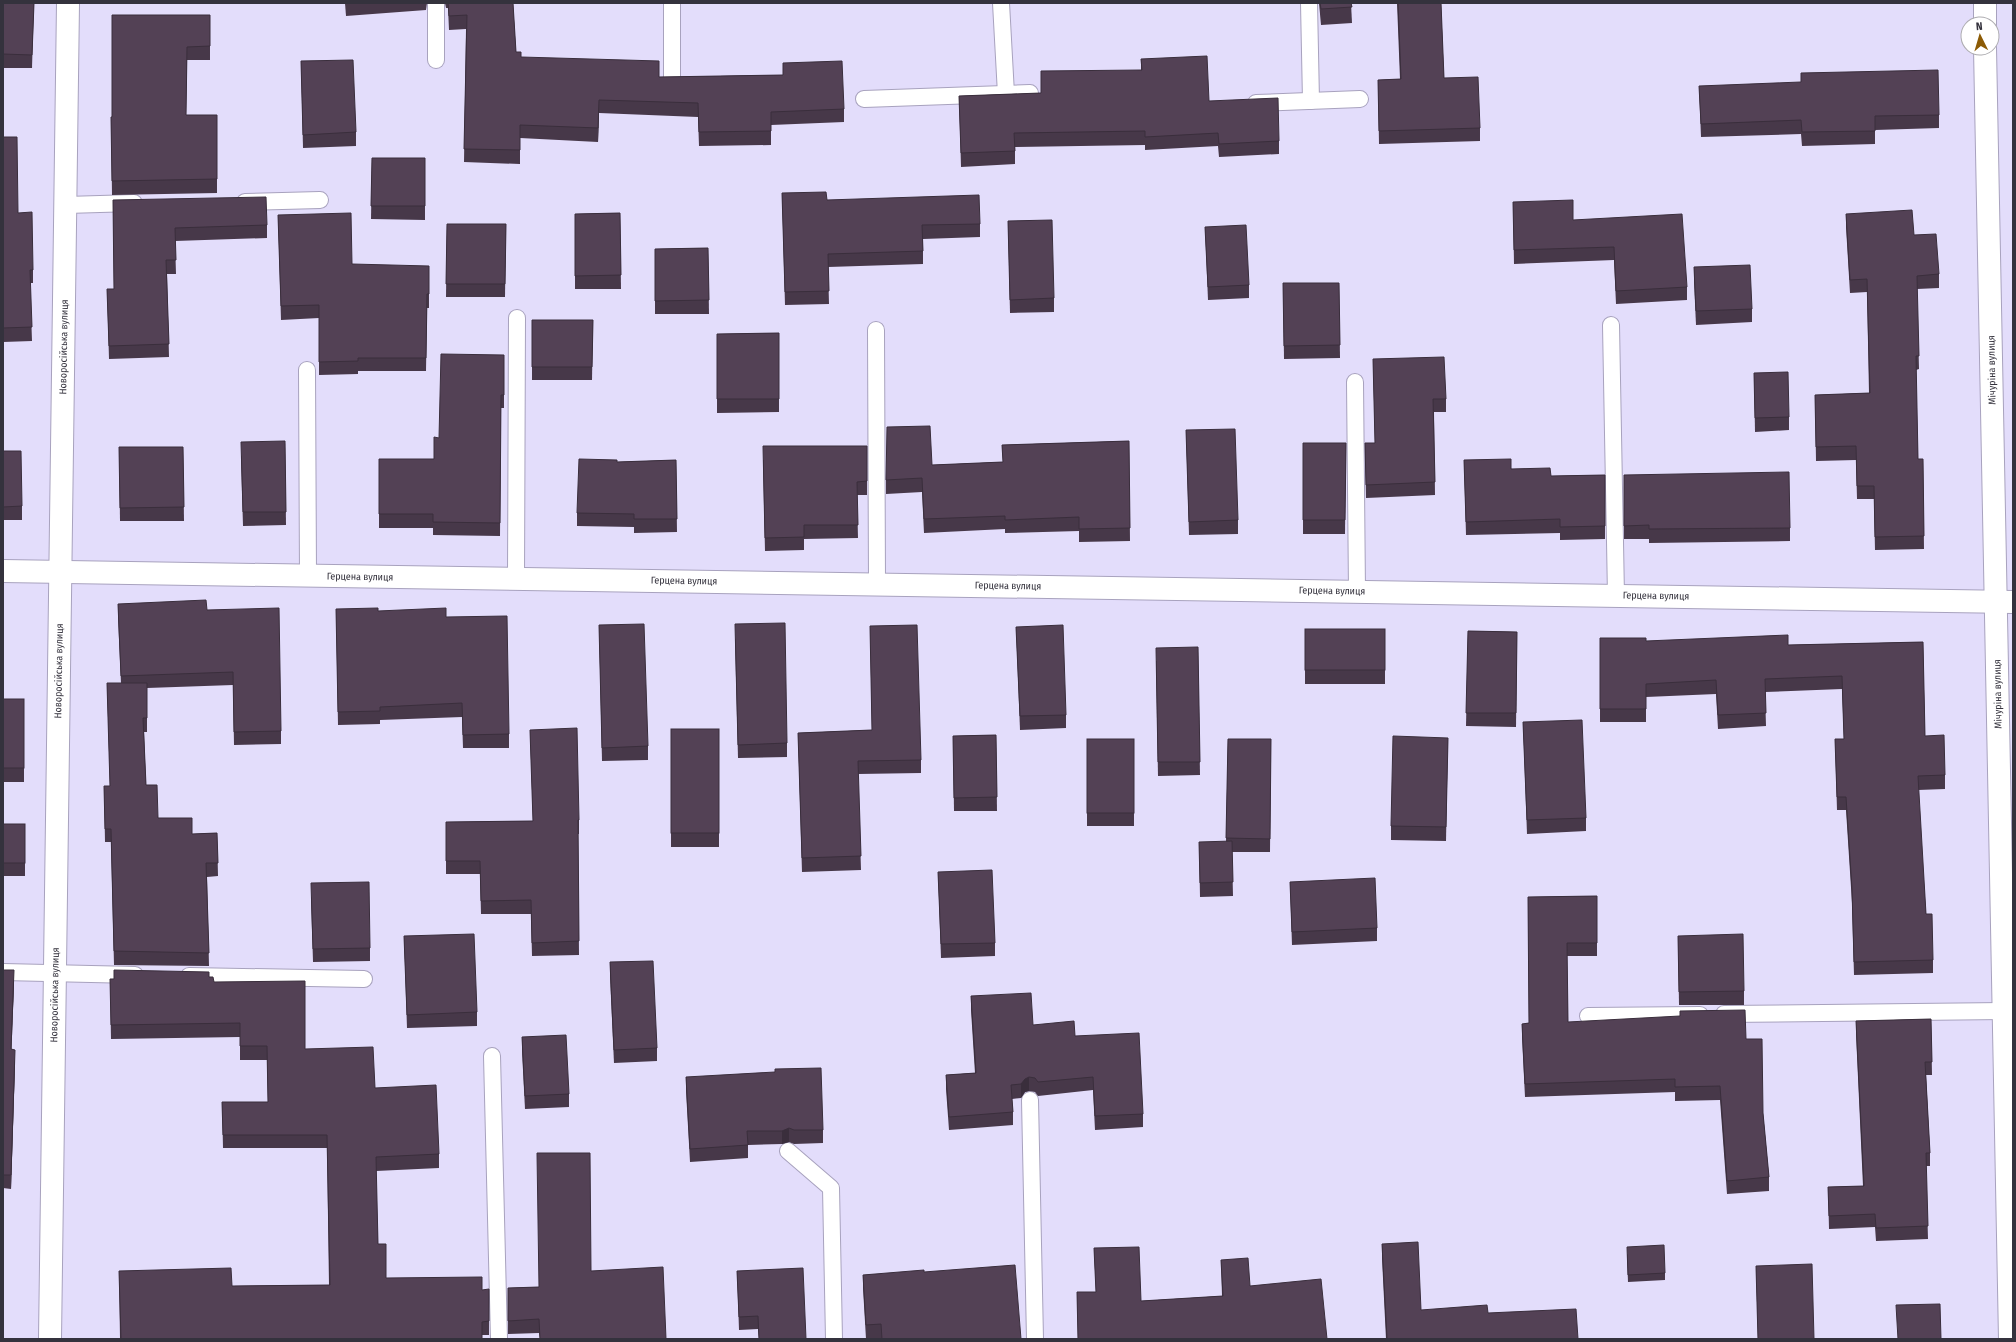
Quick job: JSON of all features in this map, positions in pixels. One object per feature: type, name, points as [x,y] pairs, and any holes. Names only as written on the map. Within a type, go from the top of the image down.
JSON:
[{"type":"street","name":"Новоросійська вулиця","points":[[50,1339],[68,3]]},
{"type":"street","points":[[1985,3],[1985,16]]},
{"type":"street","name":"Мічуріна вулиця","points":[[1985,56],[2004,602],[2004,1011],[2010,1339]]},
{"type":"street","name":"Герцена вулиця","points":[[3,571],[2004,602]]},
{"type":"lane","points":[[436,3],[436,60]]},
{"type":"lane","points":[[672,3],[672,78]]},
{"type":"lane","points":[[1001,3],[1006,94]]},
{"type":"lane","points":[[1309,3],[1311,101]]},
{"type":"lane","points":[[864,99],[1030,93]]},
{"type":"lane","points":[[1242,104],[1360,99]]},
{"type":"lane","points":[[232,202],[320,200]]},
{"type":"lane","points":[[66,204],[153,203]]},
{"type":"lane","points":[[516,579],[517,318]]},
{"type":"lane","points":[[1611,326],[1616,596]]},
{"type":"lane","points":[[876,330],[876,584]]},
{"type":"lane","points":[[307,370],[308,576]]},
{"type":"lane","points":[[1355,382],[1357,592]]},
{"type":"lane","points":[[3,972],[150,976]]},
{"type":"lane","points":[[174,976],[364,979]]},
{"type":"lane","points":[[1588,1016],[2004,1011]]},
{"type":"lane","points":[[492,1056],[498,1339]]},
{"type":"lane","points":[[1030,1100],[1035,1339]]},
{"type":"lane","points":[[788,1151],[831,1188],[834,1339]]},
{"type":"building","points":[[3,3],[34,3],[32,55],[3,54]]},
{"type":"building","points":[[448,3],[513,3],[516,52],[521,52],[521,57],[659,61],[659,77],[783,75],[783,63],[842,61],[844,109],[771,112],[771,131],[699,132],[698,103],[599,100],[598,128],[520,125],[520,150],[464,149],[467,15],[449,16]]},
{"type":"building","points":[[1320,3],[1351,3],[1352,7],[1321,9]]},
{"type":"building","points":[[1398,3],[1441,3],[1444,78],[1478,77],[1480,128],[1379,131],[1378,80],[1401,79]]},
{"type":"building","points":[[112,15],[210,15],[210,46],[187,47],[186,115],[217,115],[217,179],[112,181]]},
{"type":"building","points":[[1207,56],[1209,101],[1278,98],[1279,141],[1219,144],[1218,133],[1145,137],[1145,131],[1014,133],[1015,151],[961,153],[959,96],[1041,93],[1041,71],[1142,70],[1141,59]]},
{"type":"building","points":[[353,60],[356,132],[303,135],[301,61]]},
{"type":"building","points":[[1938,70],[1939,115],[1875,116],[1875,131],[1802,132],[1801,120],[1701,124],[1699,86],[1801,82],[1801,73]]},
{"type":"building","points":[[3,137],[17,137],[18,213],[32,212],[33,270],[30,270],[32,327],[3,328]]},
{"type":"building","points":[[372,158],[425,158],[425,206],[371,206]]},
{"type":"building","points":[[826,192],[827,200],[979,195],[980,224],[922,225],[923,251],[828,254],[829,291],[785,292],[782,193]]},
{"type":"building","points":[[266,197],[267,225],[175,228],[176,260],[166,260],[169,344],[109,346],[107,289],[114,289],[113,200]]},
{"type":"building","points":[[1573,200],[1573,220],[1682,214],[1687,287],[1616,291],[1614,247],[1514,250],[1513,202]]},
{"type":"building","points":[[1912,210],[1914,235],[1936,234],[1939,274],[1917,276],[1919,356],[1916,356],[1918,459],[1923,459],[1924,536],[1875,537],[1874,486],[1857,486],[1856,446],[1816,447],[1815,395],[1870,393],[1867,279],[1850,280],[1846,214]]},
{"type":"building","points":[[351,213],[352,264],[429,266],[426,358],[358,358],[358,361],[319,362],[319,305],[281,306],[278,215]]},
{"type":"building","points":[[620,213],[621,275],[575,276],[575,214]]},
{"type":"building","points":[[1052,220],[1054,298],[1010,300],[1008,221]]},
{"type":"building","points":[[447,224],[506,224],[505,284],[446,284]]},
{"type":"building","points":[[1246,225],[1249,285],[1208,287],[1205,227]]},
{"type":"building","points":[[708,248],[709,300],[655,301],[655,249]]},
{"type":"building","points":[[1750,265],[1752,309],[1696,311],[1694,267]]},
{"type":"building","points":[[1283,283],[1339,283],[1340,345],[1284,346]]},
{"type":"building","points":[[532,320],[593,320],[592,367],[532,367]]},
{"type":"building","points":[[779,333],[779,399],[717,399],[717,334]]},
{"type":"building","points":[[441,354],[504,355],[504,395],[501,395],[500,523],[433,522],[433,514],[379,514],[379,459],[434,459],[434,437],[439,438]]},
{"type":"building","points":[[1444,357],[1446,399],[1433,399],[1435,482],[1366,485],[1365,443],[1375,443],[1373,359]]},
{"type":"building","points":[[1788,372],[1789,417],[1755,418],[1754,373]]},
{"type":"building","points":[[930,426],[932,465],[1003,462],[1002,445],[1129,441],[1130,528],[1079,529],[1079,517],[1005,520],[1005,516],[924,519],[922,478],[886,480],[887,427]]},
{"type":"building","points":[[1235,429],[1238,520],[1189,522],[1186,430]]},
{"type":"building","points":[[285,441],[286,512],[243,512],[241,442]]},
{"type":"building","points":[[1303,443],[1346,443],[1345,520],[1303,520]]},
{"type":"building","points":[[763,446],[867,446],[867,481],[857,482],[858,525],[804,525],[804,537],[765,538]]},
{"type":"building","points":[[119,447],[183,447],[184,507],[120,508]]},
{"type":"building","points":[[3,451],[21,451],[22,506],[3,507]]},
{"type":"building","points":[[579,459],[617,460],[617,462],[676,460],[677,519],[634,519],[634,514],[577,513]]},
{"type":"building","points":[[1511,459],[1511,469],[1550,468],[1551,476],[1605,475],[1605,526],[1560,527],[1560,519],[1466,522],[1464,460]]},
{"type":"building","points":[[1789,472],[1790,528],[1649,529],[1649,525],[1624,526],[1624,475]]},
{"type":"building","points":[[206,600],[207,610],[279,608],[281,731],[234,732],[233,672],[121,676],[118,604]]},
{"type":"building","points":[[378,608],[378,611],[446,608],[446,617],[507,616],[509,734],[463,735],[462,703],[380,707],[380,711],[338,712],[336,609]]},
{"type":"building","points":[[785,623],[787,743],[738,745],[735,624]]},
{"type":"building","points":[[644,624],[648,746],[602,748],[599,625]]},
{"type":"building","points":[[917,625],[921,760],[858,761],[861,856],[802,858],[798,733],[872,730],[870,626]]},
{"type":"building","points":[[1063,625],[1066,715],[1020,716],[1016,627]]},
{"type":"building","points":[[1305,629],[1385,629],[1385,670],[1305,670]]},
{"type":"building","points":[[1468,631],[1517,632],[1516,713],[1466,713]]},
{"type":"building","points":[[1788,635],[1788,645],[1923,642],[1925,736],[1944,735],[1945,775],[1918,776],[1926,914],[1932,914],[1933,960],[1854,962],[1852,889],[1846,797],[1837,797],[1835,739],[1844,739],[1842,676],[1765,679],[1766,713],[1718,715],[1716,680],[1646,684],[1646,709],[1600,709],[1600,638],[1646,638],[1646,641]]},
{"type":"building","points":[[1198,647],[1200,762],[1158,762],[1156,648]]},
{"type":"building","points":[[107,683],[147,683],[147,718],[143,718],[146,785],[157,785],[158,818],[192,818],[192,834],[217,833],[218,863],[206,863],[209,953],[114,951],[111,829],[105,829],[104,786],[110,786]]},
{"type":"building","points":[[3,699],[24,699],[24,768],[3,768]]},
{"type":"building","points":[[1582,720],[1586,818],[1527,820],[1523,722]]},
{"type":"building","points":[[577,728],[579,941],[532,943],[531,900],[481,901],[480,861],[446,861],[446,822],[533,821],[530,730]]},
{"type":"building","points":[[671,729],[719,729],[719,833],[671,833]]},
{"type":"building","points":[[996,735],[997,797],[954,798],[953,736]]},
{"type":"building","points":[[1393,736],[1448,738],[1446,827],[1391,826]]},
{"type":"building","points":[[1087,739],[1134,739],[1134,813],[1087,813]]},
{"type":"building","points":[[1228,739],[1271,739],[1270,839],[1226,838]]},
{"type":"building","points":[[3,824],[25,824],[25,863],[3,863]]},
{"type":"building","points":[[1232,841],[1233,882],[1200,883],[1199,842]]},
{"type":"building","points":[[992,870],[995,943],[941,944],[938,872]]},
{"type":"building","points":[[1375,878],[1377,928],[1292,932],[1290,882]]},
{"type":"building","points":[[369,882],[370,948],[313,949],[311,883]]},
{"type":"building","points":[[1597,896],[1597,943],[1567,943],[1568,1022],[1680,1016],[1680,1011],[1745,1010],[1746,1039],[1762,1039],[1763,1113],[1769,1177],[1727,1181],[1720,1086],[1675,1087],[1675,1079],[1525,1084],[1522,1024],[1529,1023],[1528,897]]},
{"type":"building","points":[[474,934],[477,1012],[407,1015],[404,936]]},
{"type":"building","points":[[1743,934],[1744,991],[1679,992],[1678,936]]},
{"type":"building","points":[[653,961],[657,1048],[614,1050],[610,962]]},
{"type":"building","points":[[3,970],[14,970],[11,1049],[15,1050],[11,1175],[3,1175]]},
{"type":"building","points":[[114,970],[209,972],[209,977],[213,977],[214,982],[305,981],[305,1049],[373,1047],[375,1088],[436,1085],[439,1154],[376,1157],[378,1244],[386,1244],[386,1278],[482,1277],[482,1290],[489,1289],[489,1321],[482,1322],[482,1339],[121,1339],[119,1271],[231,1268],[232,1286],[330,1285],[327,1135],[223,1135],[222,1102],[268,1102],[267,1046],[240,1046],[240,1023],[111,1025],[110,979],[114,979]]},
{"type":"building","points":[[1031,993],[1033,1025],[1074,1021],[1075,1036],[1139,1033],[1143,1114],[1095,1116],[1093,1077],[1038,1082],[1035,1078],[1029,1077],[1021,1084],[1011,1085],[1013,1112],[949,1117],[946,1075],[976,1073],[971,996]]},
{"type":"building","points":[[1931,1019],[1932,1062],[1925,1062],[1930,1153],[1926,1153],[1928,1226],[1876,1228],[1875,1214],[1829,1216],[1828,1187],[1864,1186],[1856,1021]]},
{"type":"building","points":[[566,1035],[569,1094],[525,1096],[522,1037]]},
{"type":"building","points":[[821,1068],[823,1130],[794,1130],[789,1128],[782,1131],[747,1131],[748,1145],[690,1149],[686,1077],[775,1072],[775,1069]]},
{"type":"building","points":[[537,1153],[590,1153],[591,1271],[663,1267],[666,1339],[540,1339],[539,1319],[508,1321],[508,1288],[539,1287]]},
{"type":"building","points":[[1418,1242],[1421,1310],[1487,1305],[1488,1313],[1576,1309],[1578,1339],[1387,1339],[1382,1244]]},
{"type":"building","points":[[1664,1245],[1665,1273],[1628,1275],[1627,1247]]},
{"type":"building","points":[[1139,1247],[1141,1301],[1223,1296],[1221,1260],[1248,1258],[1250,1286],[1321,1279],[1327,1339],[1078,1339],[1077,1292],[1096,1292],[1094,1248]]},
{"type":"building","points":[[1812,1264],[1814,1339],[1758,1339],[1756,1266]]},
{"type":"building","points":[[1015,1265],[1021,1339],[882,1339],[881,1324],[866,1325],[863,1275]]},
{"type":"building","points":[[803,1268],[806,1339],[759,1339],[758,1316],[739,1317],[737,1271]]},
{"type":"building","points":[[1940,1304],[1941,1339],[1898,1339],[1896,1305]]}]
